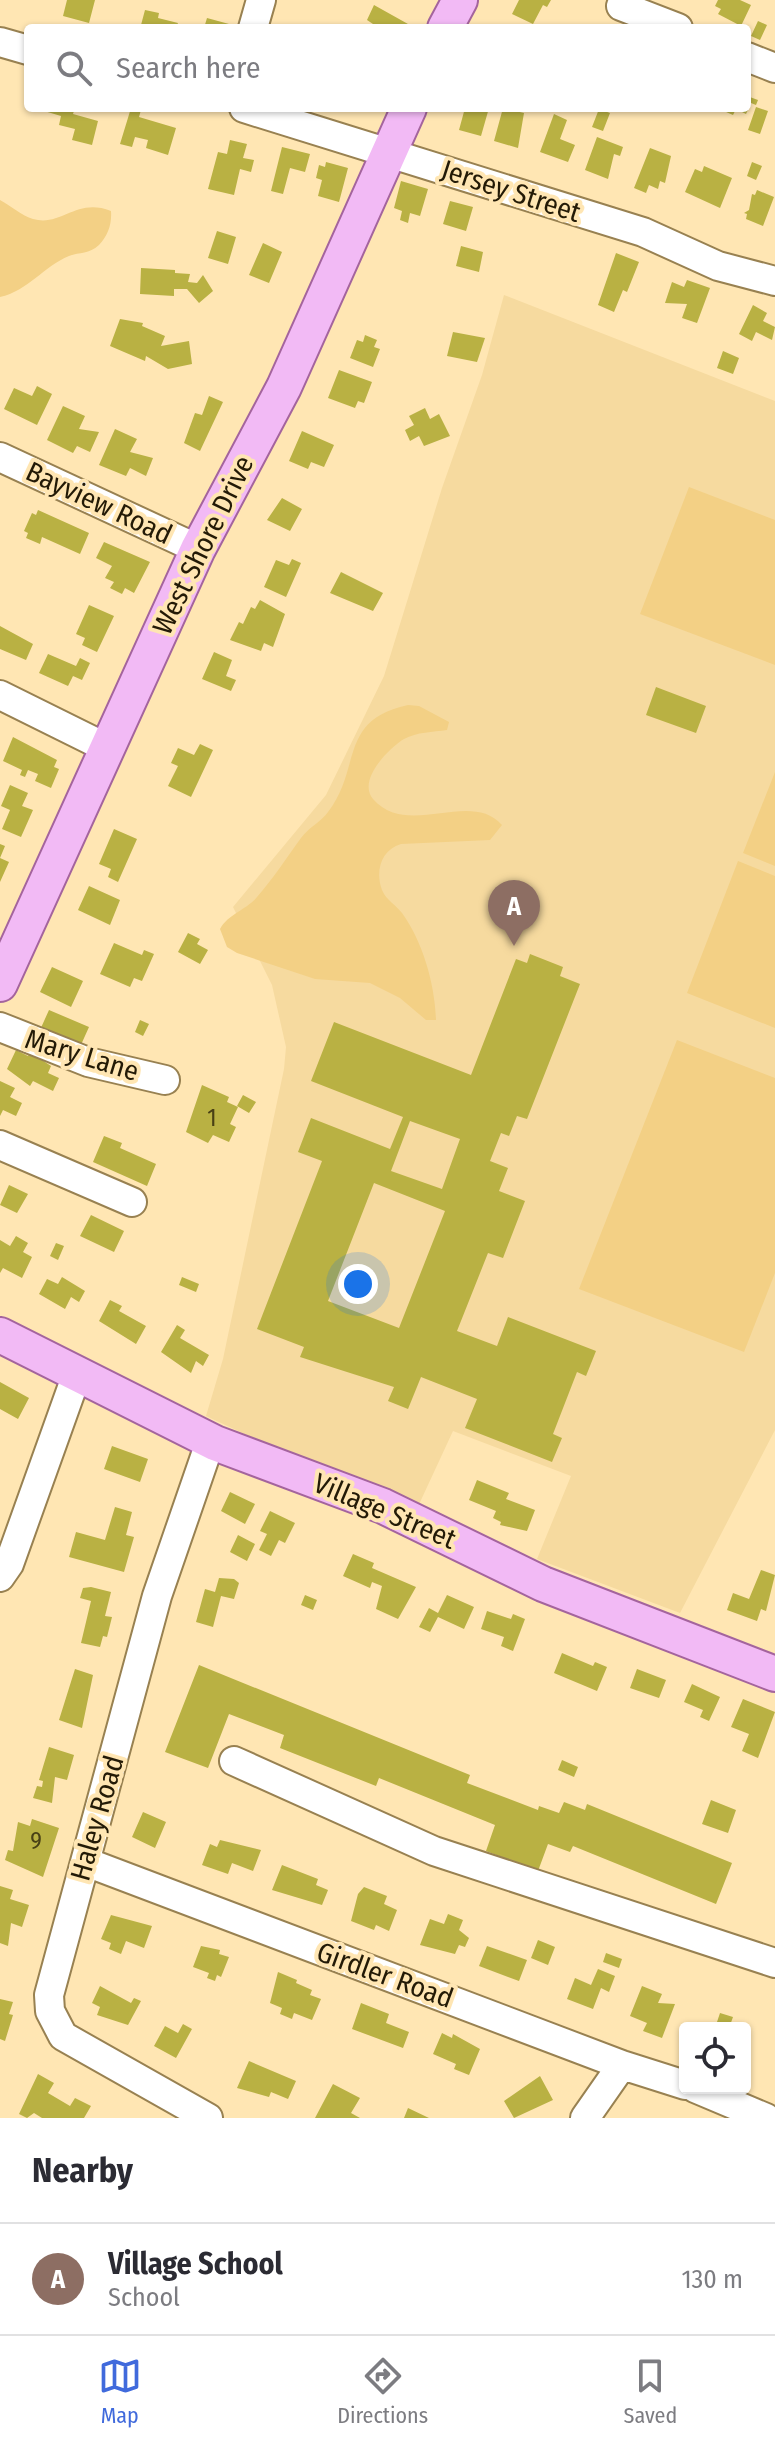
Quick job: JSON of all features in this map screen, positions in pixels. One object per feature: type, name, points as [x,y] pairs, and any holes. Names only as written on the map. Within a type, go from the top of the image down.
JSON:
[{"type":"main road","points":[[447,24],[460,0]]},
{"type":"main road","name":"West Shore Drive","points":[[0,984],[198,549],[284,387],[407,112]]},
{"type":"main road","name":"Village Street","points":[[0,1335],[215,1443],[383,1506],[543,1584],[774,1670]]},
{"type":"street","points":[[254,24],[261,0]]},
{"type":"street","points":[[621,6],[668,24]]},
{"type":"street","points":[[0,42],[24,49]]},
{"type":"street","points":[[751,59],[775,68]]},
{"type":"street","name":"Jersey Street","points":[[258,112],[391,151],[643,232],[718,266],[775,281]]},
{"type":"street","name":"Bayview Road","points":[[0,457],[198,549]]},
{"type":"street","points":[[0,695],[107,748]]},
{"type":"street","name":"Mary Lane","points":[[0,1027],[88,1062],[165,1080]]},
{"type":"street","points":[[0,1145],[132,1202]]},
{"type":"street","points":[[0,1577],[9,1564],[77,1374]]},
{"type":"street","name":"Haley Road","points":[[208,2118],[82,2049],[56,2027],[50,2011],[49,1995],[157,1596],[206,1454],[215,1443]]},
{"type":"street","points":[[234,1761],[434,1851],[775,1963]]},
{"type":"street","name":"Girdler Road","points":[[86,1862],[622,2065],[679,2083]]},
{"type":"street","points":[[585,2118],[622,2065]]},
{"type":"street","points":[[709,2094],[766,2118]]},
{"type":"shaded area","points":[[0,200],[29,218],[43,220],[88,207],[99,208],[111,211],[110,225],[105,238],[95,248],[60,260],[19,289],[0,297]]},
{"type":"shaded area","points":[[504,295],[775,401],[775,1430],[680,1613],[537,1559],[571,1476],[453,1431],[415,1513],[206,1416],[223,1359],[286,1047],[272,985],[233,907],[326,795],[384,676],[442,488],[482,375]]},
{"type":"shaded area","points":[[689,487],[775,520],[775,665],[640,614]]},
{"type":"shaded area","points":[[408,705],[419,706],[449,722],[447,730],[409,737],[391,750],[372,774],[369,791],[373,799],[387,810],[403,815],[473,811],[489,815],[502,825],[490,840],[401,844],[389,851],[381,862],[379,876],[382,890],[402,913],[422,950],[436,1020],[426,1020],[400,998],[370,983],[315,979],[237,953],[227,947],[220,929],[257,897],[304,834],[328,812],[345,779],[354,748],[371,722],[386,712]]},
{"type":"shaded area","points":[[775,772],[775,866],[743,853]]},
{"type":"shaded area","points":[[738,861],[775,876],[775,1028],[687,993]]},
{"type":"shaded area","points":[[677,1040],[775,1078],[775,1273],[744,1352],[579,1289]]},
{"type":"building","points":[[67,0],[95,0],[89,23],[63,16]]},
{"type":"building","points":[[519,0],[551,0],[547,7],[543,5],[533,24],[512,14]]},
{"type":"building","points":[[718,0],[740,0],[751,5],[742,24],[718,14],[721,9],[715,6]]},
{"type":"building","points":[[374,5],[408,24],[373,24],[367,20]]},
{"type":"building","points":[[145,10],[159,13],[158,18],[178,23],[178,24],[141,24]]},
{"type":"building","points":[[207,18],[229,24],[205,24]]},
{"type":"building","points":[[758,21],[767,25],[760,40],[751,36]]},
{"type":"building","points":[[756,107],[768,111],[760,134],[748,130]]},
{"type":"building","points":[[48,112],[74,112],[98,121],[92,145],[72,140],[75,129],[59,125],[61,116]]},
{"type":"building","points":[[130,112],[140,112],[139,117],[176,128],[168,155],[146,148],[148,140],[135,137],[132,147],[120,144]]},
{"type":"building","points":[[464,112],[488,112],[481,136],[459,130]]},
{"type":"building","points":[[502,112],[524,113],[518,148],[494,141]]},
{"type":"building","points":[[598,112],[610,113],[603,131],[592,127]]},
{"type":"building","points":[[554,114],[567,120],[560,139],[575,145],[568,162],[540,152]]},
{"type":"building","points":[[597,137],[623,147],[620,156],[614,154],[608,179],[585,170]]},
{"type":"building","points":[[230,140],[247,144],[243,158],[254,160],[251,172],[240,169],[234,195],[208,189],[218,152],[227,154]]},
{"type":"building","points":[[282,147],[310,154],[305,172],[290,168],[283,194],[271,191]]},
{"type":"building","points":[[650,148],[671,156],[665,183],[660,181],[658,189],[649,185],[646,193],[634,188]]},
{"type":"building","points":[[326,162],[348,168],[339,202],[318,196],[322,180],[316,178],[319,165],[325,167]]},
{"type":"building","points":[[752,162],[762,166],[756,180],[747,176]]},
{"type":"building","points":[[704,166],[732,178],[720,208],[685,192],[695,169],[702,172]]},
{"type":"building","points":[[401,181],[428,189],[420,216],[410,213],[408,223],[400,220],[402,211],[394,208]]},
{"type":"building","points":[[757,190],[774,197],[763,226],[746,219],[747,214],[744,213],[749,210],[752,194],[755,195]]},
{"type":"building","points":[[450,201],[473,207],[466,231],[443,224]]},
{"type":"building","points":[[217,231],[236,237],[228,264],[208,258]]},
{"type":"building","points":[[263,243],[282,252],[269,283],[249,275]]},
{"type":"building","points":[[461,246],[483,252],[479,272],[456,266]]},
{"type":"building","points":[[616,253],[639,262],[627,292],[623,290],[614,312],[598,305]]},
{"type":"building","points":[[141,268],[190,274],[188,282],[197,283],[203,275],[213,291],[199,303],[187,289],[174,289],[174,296],[140,294]]},
{"type":"building","points":[[687,280],[710,288],[697,323],[682,318],[687,304],[665,303],[672,282],[684,287]]},
{"type":"building","points":[[753,305],[767,313],[763,321],[775,327],[772,340],[756,332],[752,341],[739,334]]},
{"type":"building","points":[[120,319],[143,323],[142,326],[165,336],[161,346],[189,341],[192,364],[168,369],[146,356],[145,361],[110,346]]},
{"type":"building","points":[[453,332],[485,338],[477,362],[447,356]]},
{"type":"building","points":[[365,335],[377,340],[374,347],[380,349],[373,367],[350,358],[357,340],[363,342]]},
{"type":"building","points":[[723,351],[739,358],[733,374],[717,368]]},
{"type":"building","points":[[339,370],[372,382],[364,403],[358,401],[355,408],[328,398]]},
{"type":"building","points":[[37,386],[52,394],[37,425],[4,409],[14,388],[32,396]]},
{"type":"building","points":[[209,396],[223,402],[200,451],[184,443],[195,413],[202,415]]},
{"type":"building","points":[[63,406],[85,416],[79,429],[99,432],[90,452],[77,446],[73,453],[47,440]]},
{"type":"building","points":[[425,408],[430,419],[439,414],[450,436],[424,446],[419,436],[410,441],[405,430],[414,425],[409,416]]},
{"type":"building","points":[[115,429],[137,439],[130,452],[153,458],[146,476],[130,468],[126,476],[99,465]]},
{"type":"building","points":[[302,431],[334,445],[324,467],[311,462],[308,469],[289,461]]},
{"type":"building","points":[[282,498],[302,509],[290,531],[267,520]]},
{"type":"building","points":[[38,510],[89,533],[80,554],[42,537],[40,544],[26,538],[28,533],[24,531],[32,513],[36,515]]},
{"type":"building","points":[[104,542],[150,562],[134,593],[125,588],[122,594],[110,588],[114,582],[105,578],[112,566],[96,558]]},
{"type":"building","points":[[292,559],[301,563],[286,597],[264,587],[276,560],[289,565]]},
{"type":"building","points":[[341,572],[383,593],[373,611],[330,593]]},
{"type":"building","points":[[260,600],[285,614],[273,647],[264,643],[261,651],[230,640],[239,622],[243,624],[251,607],[255,609]]},
{"type":"building","points":[[89,605],[114,616],[97,652],[82,645],[85,638],[76,634]]},
{"type":"building","points":[[0,626],[33,644],[26,660],[0,649]]},
{"type":"building","points":[[214,652],[232,660],[226,676],[236,680],[231,691],[202,679]]},
{"type":"building","points":[[48,654],[76,666],[80,658],[90,663],[82,680],[73,676],[68,686],[39,673]]},
{"type":"building","points":[[656,687],[706,706],[696,733],[646,715]]},
{"type":"building","points":[[13,737],[57,760],[54,767],[59,769],[51,788],[35,781],[38,774],[28,770],[25,777],[20,775],[22,770],[3,761]]},
{"type":"building","points":[[200,744],[213,750],[191,797],[168,786],[178,766],[171,763],[178,748],[194,755]]},
{"type":"building","points":[[10,785],[28,793],[22,806],[33,810],[21,837],[2,829],[10,810],[1,806]]},
{"type":"building","points":[[114,829],[137,839],[118,882],[108,877],[111,869],[99,864]]},
{"type":"building","points":[[0,858],[9,862],[0,882]]},
{"type":"building","points":[[89,886],[120,900],[110,925],[78,910]]},
{"type":"building","points":[[188,933],[200,939],[197,944],[208,950],[200,964],[178,952]]},
{"type":"building","points":[[114,943],[142,955],[144,950],[154,954],[142,981],[134,978],[130,987],[100,974]]},
{"type":"building","points":[[530,954],[563,967],[560,976],[580,984],[527,1119],[517,1116],[509,1136],[501,1133],[490,1161],[508,1168],[499,1191],[525,1201],[503,1258],[488,1253],[457,1331],[497,1346],[508,1317],[596,1351],[586,1376],[577,1372],[553,1434],[562,1438],[552,1462],[465,1428],[477,1399],[421,1377],[408,1409],[388,1401],[394,1387],[300,1357],[304,1347],[257,1329],[322,1161],[298,1152],[311,1118],[390,1149],[403,1117],[311,1081],[334,1022],[471,1075],[516,959],[527,963]],"holes":[[[410,1121],[460,1139],[442,1189],[391,1171]],[[374,1183],[445,1211],[399,1328],[328,1301]]]},
{"type":"building","points":[[52,967],[83,981],[71,1007],[40,992]]},
{"type":"building","points":[[49,1010],[89,1027],[80,1047],[40,1030]]},
{"type":"building","points":[[140,1020],[149,1024],[143,1036],[135,1032]]},
{"type":"building","points":[[16,1050],[28,1056],[30,1052],[51,1066],[48,1073],[59,1078],[53,1091],[33,1081],[30,1086],[7,1069]]},
{"type":"building","points":[[0,1081],[15,1088],[10,1097],[22,1103],[16,1116],[3,1110],[0,1116]]},
{"type":"building","points":[[202,1085],[229,1097],[227,1102],[238,1107],[230,1124],[236,1127],[229,1142],[213,1135],[208,1143],[186,1132]]},
{"type":"building","points":[[243,1095],[256,1102],[249,1113],[237,1106]]},
{"type":"building","points":[[104,1136],[122,1143],[120,1148],[156,1164],[147,1186],[93,1162]]},
{"type":"building","points":[[9,1185],[28,1194],[17,1213],[0,1205]]},
{"type":"building","points":[[91,1215],[124,1231],[114,1252],[80,1236]]},
{"type":"building","points":[[16,1236],[28,1243],[23,1252],[32,1257],[22,1278],[3,1268],[0,1273],[0,1240],[10,1246]]},
{"type":"building","points":[[56,1243],[64,1246],[58,1260],[50,1256]]},
{"type":"building","points":[[62,1277],[85,1291],[79,1302],[71,1297],[65,1309],[39,1294],[47,1279],[58,1284]]},
{"type":"building","points":[[182,1277],[199,1284],[196,1292],[179,1285]]},
{"type":"building","points":[[110,1300],[122,1306],[119,1311],[146,1326],[136,1344],[99,1321]]},
{"type":"building","points":[[177,1325],[185,1330],[180,1338],[209,1355],[203,1366],[196,1361],[191,1373],[161,1352]]},
{"type":"building","points":[[0,1382],[29,1398],[18,1419],[0,1409]]},
{"type":"building","points":[[112,1446],[148,1459],[140,1482],[104,1469]]},
{"type":"building","points":[[477,1480],[509,1493],[506,1499],[535,1510],[527,1531],[500,1525],[501,1522],[493,1518],[496,1511],[469,1500]]},
{"type":"building","points":[[230,1492],[255,1504],[245,1524],[221,1511]]},
{"type":"building","points":[[115,1507],[132,1512],[126,1535],[134,1537],[124,1572],[69,1557],[76,1532],[105,1540]]},
{"type":"building","points":[[270,1511],[295,1523],[285,1543],[279,1540],[271,1556],[259,1550],[267,1534],[260,1531]]},
{"type":"building","points":[[238,1535],[255,1544],[247,1561],[230,1552]]},
{"type":"building","points":[[353,1554],[374,1563],[372,1568],[416,1587],[398,1619],[376,1609],[382,1586],[372,1582],[370,1588],[343,1576]]},
{"type":"building","points":[[761,1570],[775,1575],[766,1611],[761,1609],[757,1621],[727,1610],[733,1593],[749,1599]]},
{"type":"building","points":[[219,1578],[234,1579],[239,1583],[234,1599],[221,1596],[213,1627],[196,1622],[205,1589],[215,1592]]},
{"type":"building","points":[[83,1588],[111,1592],[105,1616],[112,1617],[107,1637],[103,1636],[100,1647],[81,1643],[91,1601],[80,1598]]},
{"type":"building","points":[[305,1595],[317,1600],[313,1610],[301,1605]]},
{"type":"building","points":[[447,1595],[474,1607],[464,1629],[438,1617],[430,1632],[419,1627],[429,1608],[438,1613]]},
{"type":"building","points":[[487,1611],[511,1619],[513,1614],[525,1619],[513,1651],[501,1646],[504,1637],[481,1629]]},
{"type":"building","points":[[562,1653],[593,1666],[595,1662],[607,1667],[597,1691],[554,1673]]},
{"type":"building","points":[[199,1665],[470,1775],[467,1783],[538,1810],[539,1806],[559,1813],[564,1802],[585,1810],[587,1804],[732,1863],[716,1904],[573,1846],[570,1852],[548,1844],[538,1871],[486,1851],[495,1825],[379,1778],[376,1786],[280,1748],[284,1735],[229,1714],[208,1768],[165,1752]]},
{"type":"building","points":[[75,1669],[93,1675],[82,1728],[59,1720]]},
{"type":"building","points":[[637,1669],[666,1680],[659,1698],[630,1688]]},
{"type":"building","points":[[692,1684],[720,1697],[709,1721],[700,1717],[703,1710],[684,1702]]},
{"type":"building","points":[[743,1699],[775,1712],[758,1758],[742,1751],[749,1734],[731,1727]]},
{"type":"building","points":[[49,1747],[74,1755],[67,1780],[55,1777],[52,1803],[33,1798],[37,1786],[42,1787],[43,1781],[39,1780]]},
{"type":"building","points":[[562,1760],[578,1767],[574,1777],[558,1770]]},
{"type":"building","points":[[711,1800],[736,1810],[728,1833],[702,1824]]},
{"type":"building","points":[[143,1812],[166,1822],[155,1848],[132,1837]]},
{"type":"building","points":[[32,1819],[59,1828],[43,1877],[5,1860],[8,1850],[13,1851],[18,1822],[30,1826]]},
{"type":"building","points":[[220,1840],[261,1850],[253,1871],[232,1863],[228,1874],[202,1865],[210,1844],[217,1847]]},
{"type":"building","points":[[282,1865],[318,1879],[316,1885],[328,1890],[322,1905],[272,1890]]},
{"type":"building","points":[[0,1886],[13,1890],[10,1899],[29,1905],[22,1927],[11,1923],[8,1946],[0,1943]]},
{"type":"building","points":[[364,1887],[387,1896],[384,1904],[397,1910],[389,1931],[376,1925],[374,1930],[351,1921],[358,1894]]},
{"type":"building","points":[[448,1914],[463,1920],[459,1930],[469,1938],[465,1947],[459,1945],[455,1954],[420,1945],[430,1919],[444,1924]]},
{"type":"building","points":[[111,1915],[152,1926],[144,1948],[126,1941],[121,1954],[109,1949],[111,1943],[101,1939]]},
{"type":"building","points":[[538,1940],[555,1947],[548,1965],[531,1958]]},
{"type":"building","points":[[201,1946],[220,1950],[219,1954],[229,1957],[221,1977],[217,1975],[215,1981],[207,1978],[209,1973],[193,1967]]},
{"type":"building","points":[[487,1946],[527,1960],[519,1981],[479,1966]]},
{"type":"building","points":[[606,1953],[622,1959],[619,1968],[603,1962]]},
{"type":"building","points":[[598,1969],[615,1976],[609,1992],[601,1988],[593,2009],[567,1999],[575,1978],[591,1985]]},
{"type":"building","points":[[278,1972],[297,1980],[296,1983],[312,1990],[310,1995],[321,1999],[312,2020],[294,2013],[292,2019],[280,2014],[282,2008],[270,2003]]},
{"type":"building","points":[[100,1986],[131,2003],[134,1998],[141,2001],[128,2025],[97,2015],[100,2007],[92,2003]]},
{"type":"building","points":[[642,1986],[662,1994],[658,2003],[675,2004],[662,2038],[643,2031],[647,2023],[630,2016]]},
{"type":"building","points":[[0,1999],[13,2002],[9,2014],[13,2015],[5,2041],[0,2039]]},
{"type":"building","points":[[361,2003],[389,2014],[386,2023],[409,2032],[403,2048],[352,2029]]},
{"type":"building","points":[[720,2013],[733,2017],[731,2022],[717,2022]]},
{"type":"building","points":[[183,2024],[192,2029],[176,2058],[154,2046],[165,2026],[178,2033]]},
{"type":"building","points":[[442,2033],[452,2038],[453,2034],[480,2049],[469,2075],[454,2069],[456,2064],[433,2054]]},
{"type":"building","points":[[249,2061],[296,2081],[288,2099],[271,2092],[269,2097],[237,2088]]},
{"type":"building","points":[[38,2074],[54,2083],[48,2093],[70,2106],[75,2098],[91,2106],[84,2118],[42,2118],[34,2113],[27,2118],[19,2114]]},
{"type":"building","points":[[540,2076],[553,2100],[514,2118],[504,2101]]},
{"type":"building","points":[[333,2084],[360,2098],[351,2113],[360,2118],[315,2118]]},
{"type":"building","points":[[408,2108],[429,2118],[404,2118]]},
{"type":"place","name":"Village School","points":[[514,946]]}]
